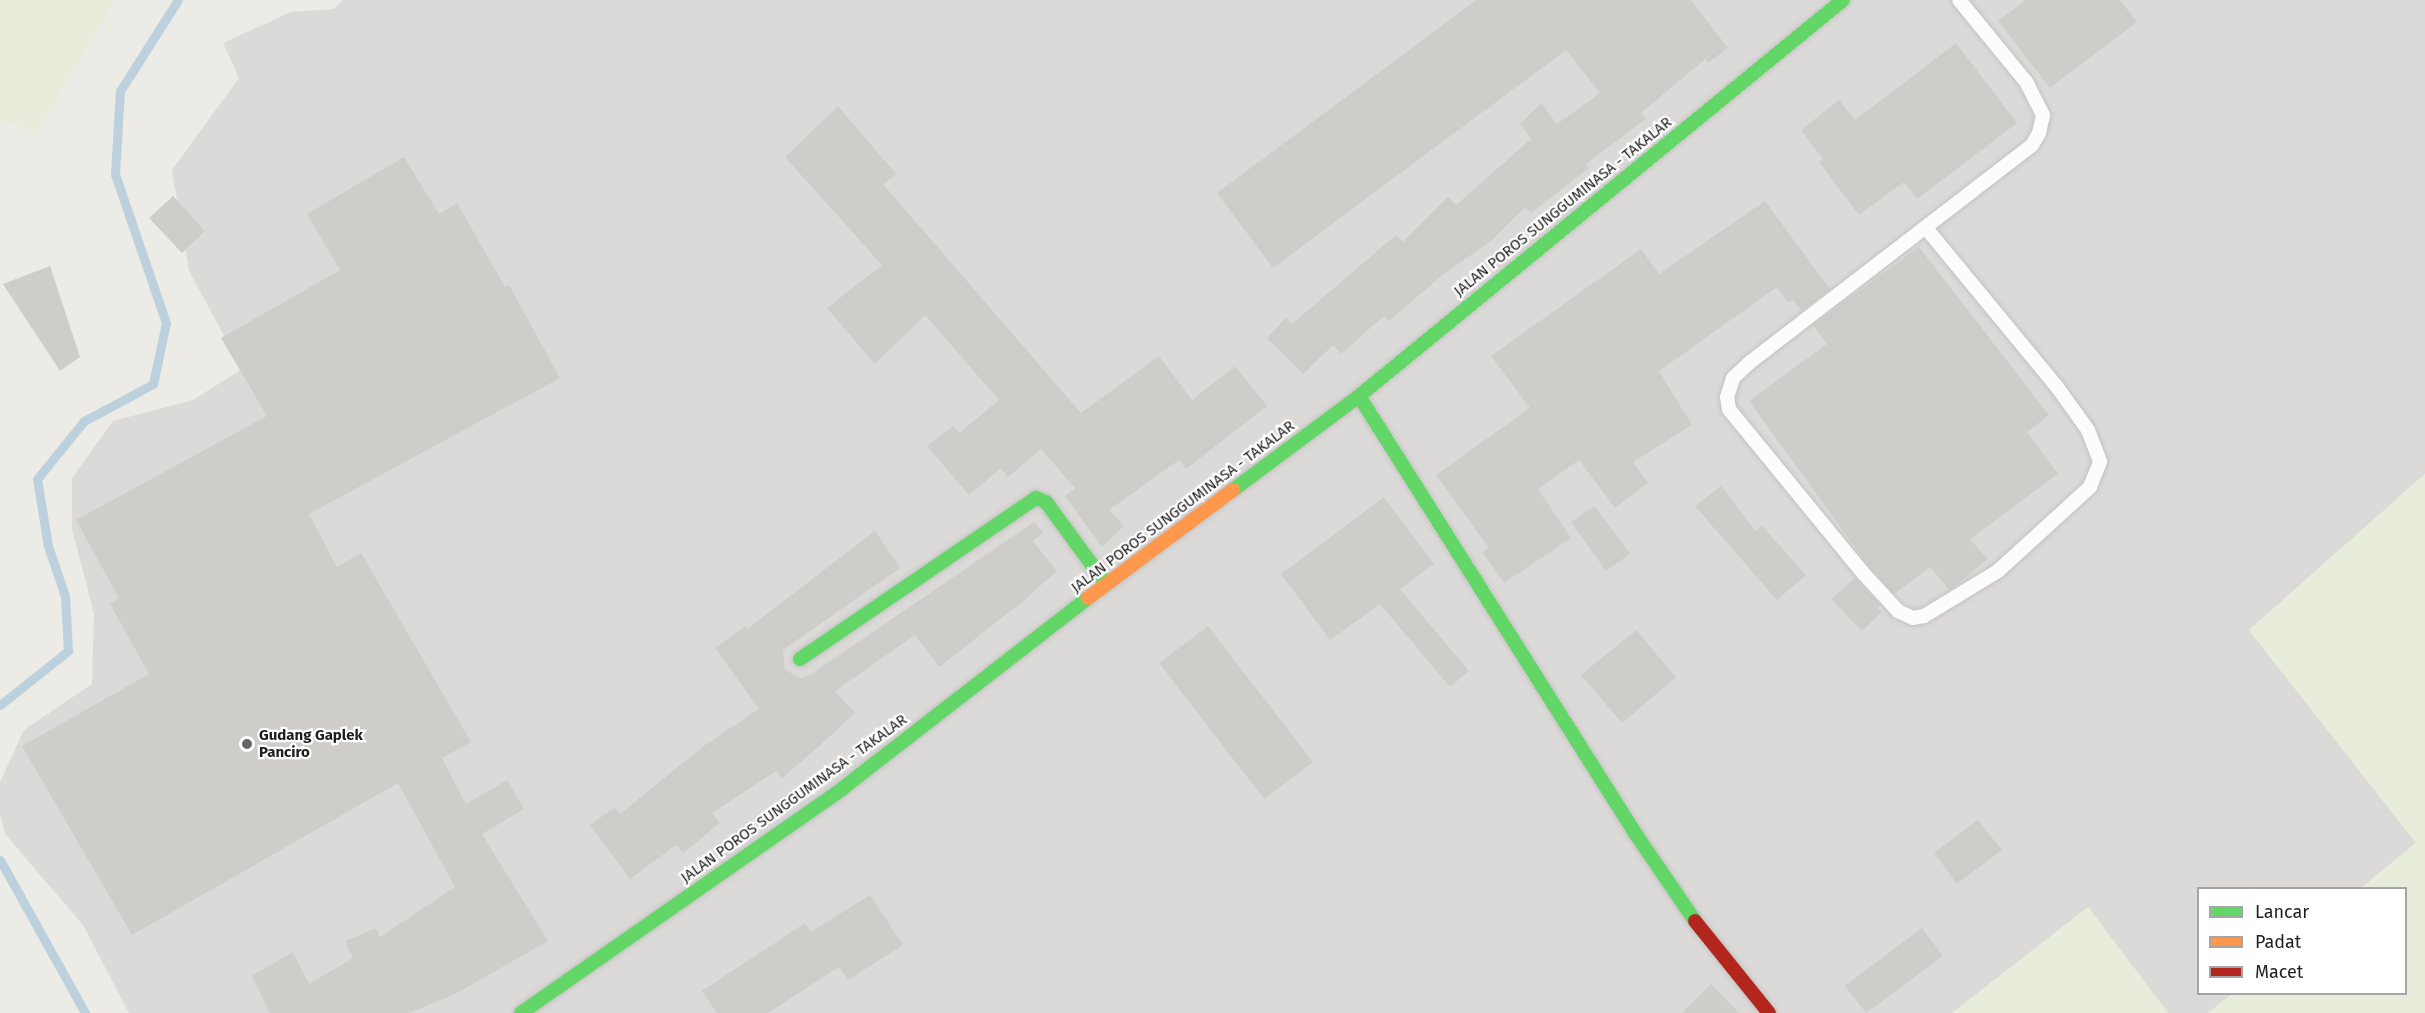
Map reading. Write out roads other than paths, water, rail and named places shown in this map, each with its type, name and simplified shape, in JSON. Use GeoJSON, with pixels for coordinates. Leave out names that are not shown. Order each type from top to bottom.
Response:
{"type":"FeatureCollection","features":[{"type":"Feature","properties":{"kind":"main road","name":"JALAN POROS SUNGGUMINASA - TAKALAR"},"geometry":{"type":"LineString","coordinates":[[521,1013],[843,788],[1106,584],[1359,396],[1843,0]]}},
{"type":"Feature","properties":{"kind":"main road"},"geometry":{"type":"LineString","coordinates":[[1359,396],[1635,833],[1690,915],[1769,1013]]}},
{"type":"Feature","properties":{"kind":"main road"},"geometry":{"type":"LineString","coordinates":[[800,659],[1036,498],[1046,502],[1106,584]]}},
{"type":"Feature","properties":{"kind":"lane"},"geometry":{"type":"LineString","coordinates":[[1926,228],[2057,387],[2088,430],[2100,462],[2090,487],[1998,571],[1924,616],[1913,618],[1898,611],[1863,573],[1729,409],[1727,397],[1733,378],[1749,363],[2032,145],[2043,115],[2026,83],[1959,0]]}},
{"type":"Feature","properties":{"kind":"waterway"},"geometry":{"type":"LineString","coordinates":[[0,705],[68,651],[65,596],[48,546],[37,479],[84,421],[153,384],[166,323],[115,174],[120,91],[178,0]]}},
{"type":"Feature","properties":{"kind":"waterway"},"geometry":{"type":"LineString","coordinates":[[0,860],[85,1013]]}},
{"type":"Feature","properties":{"kind":"place","name":"Gudang Gaplek Panciro"},"geometry":{"type":"Point","coordinates":[247,744]}}]}
